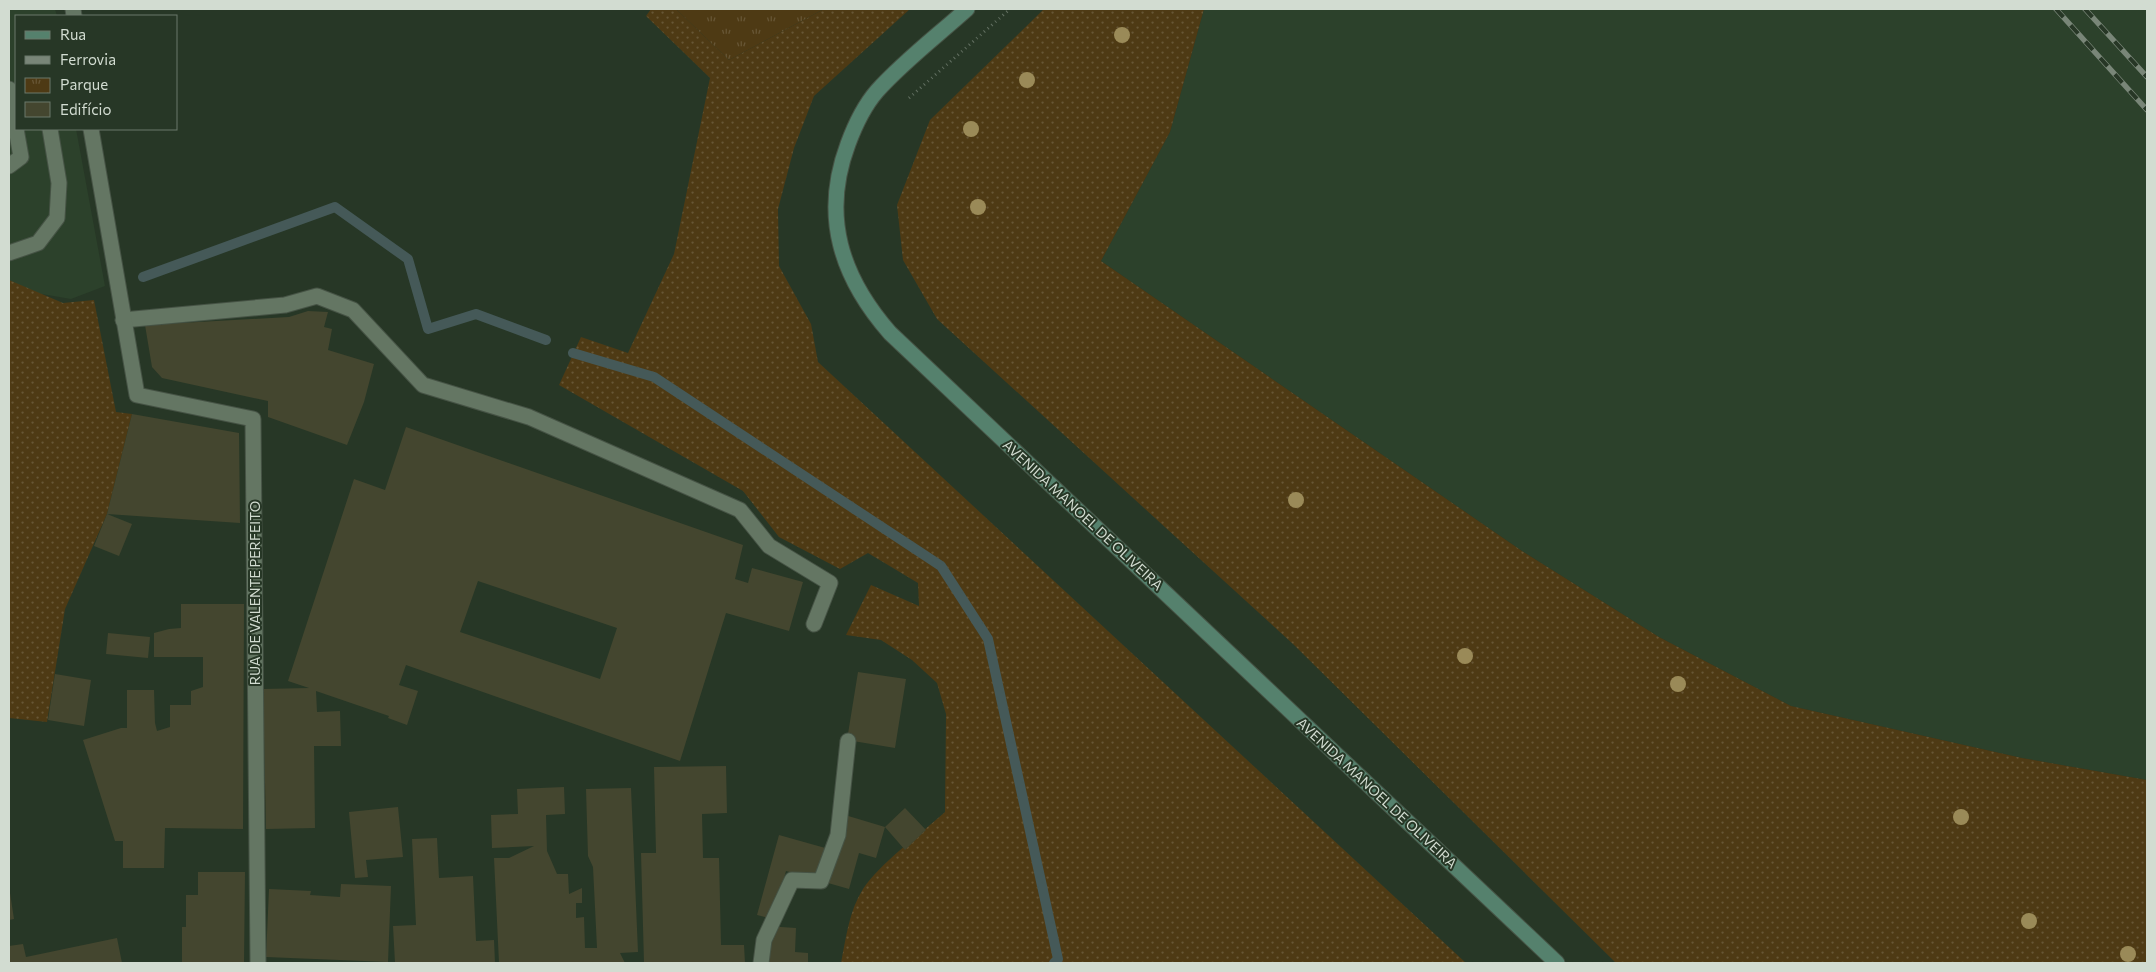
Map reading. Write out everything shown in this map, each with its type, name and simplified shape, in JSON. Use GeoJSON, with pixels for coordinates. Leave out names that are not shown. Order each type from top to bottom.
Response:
{"type":"FeatureCollection","features":[{"type":"Feature","properties":{"kind":"main road","name":"AVENIDA MANOEL DE OLIVEIRA"},"geometry":{"type":"LineString","coordinates":[[967,9],[876,92],[863,110],[853,131],[839,174],[836,215],[842,253],[859,292],[872,312],[890,333],[1557,963]]}},
{"type":"Feature","properties":{"kind":"street"},"geometry":{"type":"LineString","coordinates":[[9,89],[15,123]]}},
{"type":"Feature","properties":{"kind":"street"},"geometry":{"type":"LineString","coordinates":[[9,166],[21,157],[16,130]]}},
{"type":"Feature","properties":{"kind":"street"},"geometry":{"type":"LineString","coordinates":[[9,253],[38,243],[57,218],[59,183],[50,130]]}},
{"type":"Feature","properties":{"kind":"street"},"geometry":{"type":"LineString","coordinates":[[91,130],[123,320],[285,305],[317,296],[353,310],[423,385],[528,417],[740,510],[769,546],[830,583],[814,624]]}},
{"type":"Feature","properties":{"kind":"street","name":"RUA DE VALENTE PERFEITO"},"geometry":{"type":"LineString","coordinates":[[123,320],[137,395],[253,419],[258,963]]}},
{"type":"Feature","properties":{"kind":"street"},"geometry":{"type":"LineString","coordinates":[[760,963],[764,940],[792,880],[821,881],[838,835],[848,741]]}},
{"type":"Feature","properties":{"kind":"path"},"geometry":{"type":"LineString","coordinates":[[907,100],[1010,9]]}},
{"type":"Feature","properties":{"kind":"shaded area"},"geometry":{"type":"Polygon","coordinates":[[[9,9],[55,9],[57,15],[15,15],[15,130],[76,130],[105,286],[71,299],[36,293],[9,359],[9,9]]]}},
{"type":"Feature","properties":{"kind":"shaded area"},"geometry":{"type":"Polygon","coordinates":[[[1204,9],[2147,9],[2147,780],[2022,758],[1791,706],[1659,637],[1522,551],[1101,261],[1170,132],[1204,9]]]}},
{"type":"Feature","properties":{"kind":"green space"},"geometry":{"type":"Polygon","coordinates":[[[651,9],[676,9],[729,60],[824,9],[910,9],[814,96],[794,148],[778,209],[779,266],[811,324],[818,362],[1466,963],[841,963],[851,915],[863,889],[879,869],[945,812],[946,714],[937,683],[912,660],[881,640],[846,635],[871,585],[919,606],[918,583],[868,553],[840,569],[779,537],[743,491],[559,385],[581,337],[628,353],[674,254],[710,78],[646,16],[651,9]]]}},
{"type":"Feature","properties":{"kind":"green space"},"geometry":{"type":"Polygon","coordinates":[[[676,9],[824,9],[729,60],[676,9]]]}},
{"type":"Feature","properties":{"kind":"green space"},"geometry":{"type":"Polygon","coordinates":[[[1044,9],[1204,9],[1170,132],[1101,261],[1522,551],[1659,637],[1791,706],[2022,758],[2147,780],[2147,963],[1616,963],[1293,644],[937,319],[903,260],[897,205],[930,120],[1044,9]]]}},
{"type":"Feature","properties":{"kind":"green space"},"geometry":{"type":"Polygon","coordinates":[[[9,280],[63,303],[94,300],[116,412],[132,414],[107,514],[65,609],[47,722],[9,718],[9,280]]]}},
{"type":"Feature","properties":{"kind":"building"},"geometry":{"type":"Polygon","coordinates":[[[308,311],[328,312],[324,327],[332,329],[328,350],[374,364],[364,402],[347,445],[268,417],[268,401],[162,378],[152,367],[145,325],[289,317],[308,311]]]}},
{"type":"Feature","properties":{"kind":"building"},"geometry":{"type":"Polygon","coordinates":[[[132,414],[239,433],[240,523],[107,514],[132,414]]]}},
{"type":"Feature","properties":{"kind":"building"},"geometry":{"type":"Polygon","coordinates":[[[406,427],[743,545],[735,579],[748,583],[752,568],[803,582],[789,631],[726,613],[680,761],[406,665],[399,685],[418,691],[407,725],[388,718],[389,716],[316,691],[317,712],[340,711],[341,746],[314,746],[315,828],[266,829],[263,689],[309,688],[288,681],[354,479],[385,490],[406,427]],[[478,581],[460,632],[600,679],[617,628],[478,581]]]}},
{"type":"Feature","properties":{"kind":"building"},"geometry":{"type":"Polygon","coordinates":[[[107,514],[132,524],[119,556],[94,546],[107,514]]]}},
{"type":"Feature","properties":{"kind":"building"},"geometry":{"type":"Polygon","coordinates":[[[181,604],[244,604],[243,829],[165,828],[164,868],[123,868],[123,841],[115,841],[83,740],[121,728],[127,728],[127,690],[154,690],[157,731],[170,727],[170,705],[191,705],[191,691],[203,687],[203,657],[154,657],[154,633],[181,628],[181,604]]]}},
{"type":"Feature","properties":{"kind":"building"},"geometry":{"type":"Polygon","coordinates":[[[108,633],[150,637],[148,658],[106,654],[108,633]]]}},
{"type":"Feature","properties":{"kind":"building"},"geometry":{"type":"Polygon","coordinates":[[[858,672],[906,679],[895,748],[847,740],[858,672]]]}},
{"type":"Feature","properties":{"kind":"building"},"geometry":{"type":"Polygon","coordinates":[[[55,674],[91,680],[84,726],[48,720],[55,674]]]}},
{"type":"Feature","properties":{"kind":"building"},"geometry":{"type":"Polygon","coordinates":[[[726,766],[727,813],[702,814],[703,858],[719,858],[721,945],[744,945],[745,963],[644,963],[641,853],[656,853],[654,767],[726,766]]]}},
{"type":"Feature","properties":{"kind":"building"},"geometry":{"type":"Polygon","coordinates":[[[564,787],[565,814],[546,815],[547,851],[557,874],[568,874],[569,894],[582,888],[582,903],[576,903],[576,918],[584,917],[585,948],[597,948],[593,867],[588,856],[586,789],[631,788],[638,952],[620,953],[625,963],[499,963],[494,858],[509,858],[534,846],[492,848],[491,815],[518,814],[517,789],[564,787]]]}},
{"type":"Feature","properties":{"kind":"building"},"geometry":{"type":"Polygon","coordinates":[[[398,807],[403,857],[366,860],[368,877],[355,878],[349,812],[398,807]]]}},
{"type":"Feature","properties":{"kind":"building"},"geometry":{"type":"Polygon","coordinates":[[[905,808],[926,830],[905,850],[885,827],[905,808]]]}},
{"type":"Feature","properties":{"kind":"building"},"geometry":{"type":"Polygon","coordinates":[[[845,815],[885,827],[876,858],[859,853],[849,889],[786,871],[773,919],[757,915],[779,835],[836,851],[845,815]]]}},
{"type":"Feature","properties":{"kind":"building"},"geometry":{"type":"Polygon","coordinates":[[[437,838],[439,878],[473,876],[476,941],[494,940],[495,963],[395,963],[393,926],[416,925],[412,839],[437,838]]]}},
{"type":"Feature","properties":{"kind":"building"},"geometry":{"type":"Polygon","coordinates":[[[198,872],[245,872],[244,963],[182,963],[182,927],[186,927],[186,895],[198,895],[198,872]]]}},
{"type":"Feature","properties":{"kind":"building"},"geometry":{"type":"Polygon","coordinates":[[[341,884],[391,886],[388,962],[266,957],[269,889],[311,891],[310,895],[340,897],[341,884]]]}},
{"type":"Feature","properties":{"kind":"building"},"geometry":{"type":"Polygon","coordinates":[[[9,894],[14,919],[9,920],[9,894]]]}},
{"type":"Feature","properties":{"kind":"building"},"geometry":{"type":"Polygon","coordinates":[[[766,926],[796,928],[795,952],[808,953],[808,963],[764,963],[766,926]]]}},
{"type":"Feature","properties":{"kind":"building"},"geometry":{"type":"Polygon","coordinates":[[[117,938],[122,963],[9,963],[9,946],[23,944],[26,957],[117,938]]]}},
{"type":"Feature","properties":{"kind":"waterway"},"geometry":{"type":"LineString","coordinates":[[143,277],[335,207],[408,259],[428,329],[476,314],[546,340]]}},
{"type":"Feature","properties":{"kind":"waterway"},"geometry":{"type":"LineString","coordinates":[[573,353],[654,377],[941,566],[988,639],[1058,959],[1054,963]]}},
{"type":"Feature","properties":{"kind":"railway"},"geometry":{"type":"LineString","coordinates":[[2056,9],[2147,110]]}},
{"type":"Feature","properties":{"kind":"railway"},"geometry":{"type":"LineString","coordinates":[[2085,9],[2147,77]]}}]}
